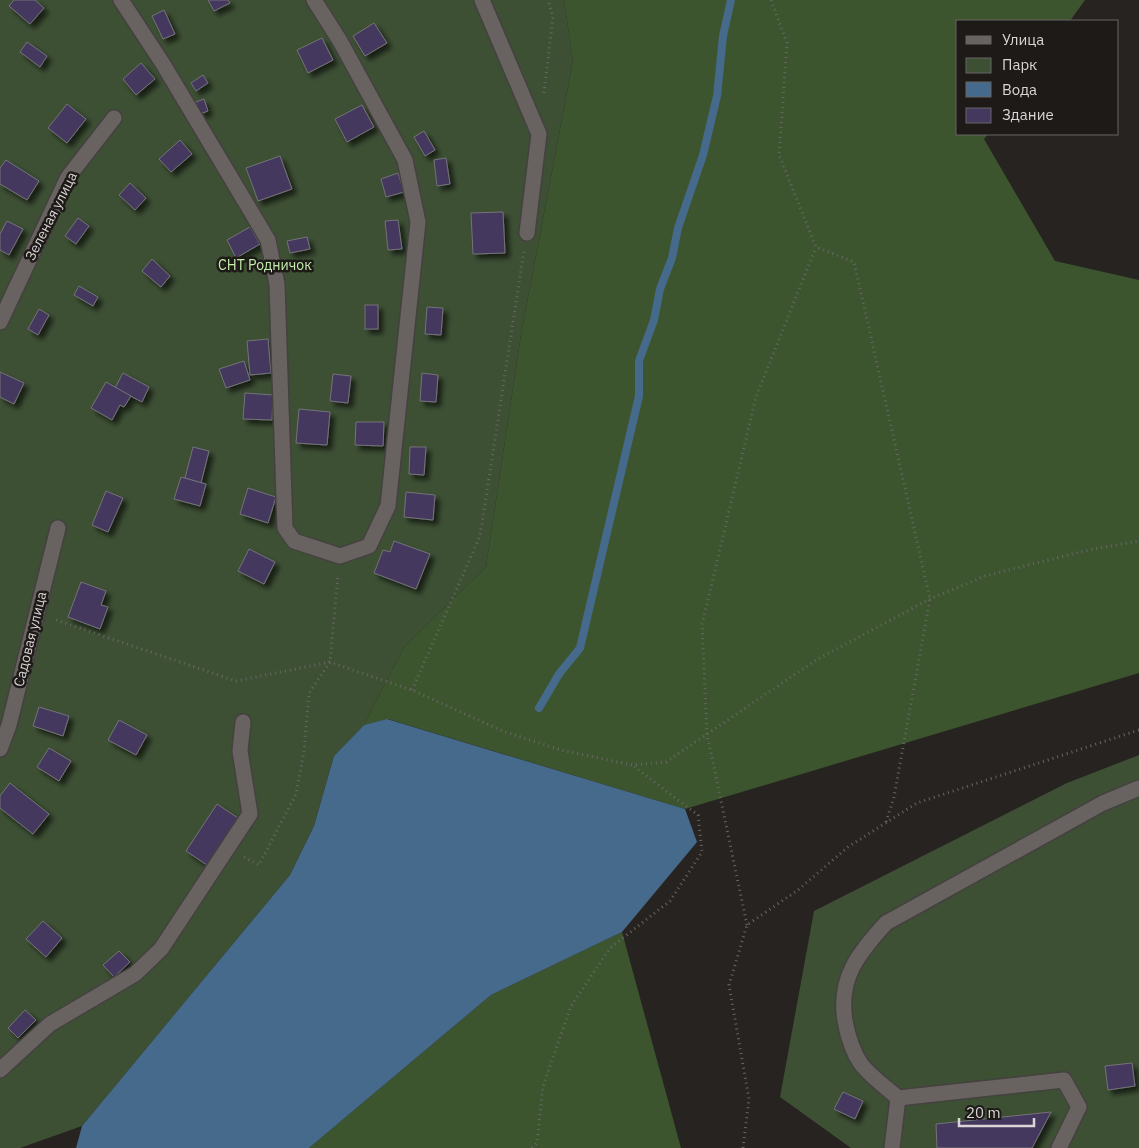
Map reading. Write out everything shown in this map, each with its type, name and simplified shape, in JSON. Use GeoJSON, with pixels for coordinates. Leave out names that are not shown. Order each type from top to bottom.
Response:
{"type":"FeatureCollection","features":[{"type":"Feature","properties":{"kind":"street"},"geometry":{"type":"LineString","coordinates":[[121,0],[162,64],[268,240],[277,284],[285,528],[294,541],[340,556],[370,546],[388,506],[418,222],[405,160],[340,41],[314,0]]}},
{"type":"Feature","properties":{"kind":"street"},"geometry":{"type":"LineString","coordinates":[[482,0],[539,134],[526,233]]}},
{"type":"Feature","properties":{"kind":"street","name":"Зеленая улица"},"geometry":{"type":"LineString","coordinates":[[0,322],[68,177],[114,118]]}},
{"type":"Feature","properties":{"kind":"street","name":"Садовая улица"},"geometry":{"type":"LineString","coordinates":[[0,749],[9,725],[58,528]]}},
{"type":"Feature","properties":{"kind":"street"},"geometry":{"type":"LineString","coordinates":[[0,1070],[50,1024],[135,974],[161,949],[250,814],[240,751],[243,722]]}},
{"type":"Feature","properties":{"kind":"street"},"geometry":{"type":"LineString","coordinates":[[1059,1148],[1079,1106],[1064,1080],[898,1098],[862,1065],[848,1039],[842,1002],[848,974],[865,946],[886,923],[1103,803],[1139,788]]}},
{"type":"Feature","properties":{"kind":"street"},"geometry":{"type":"LineString","coordinates":[[892,1148],[898,1098]]}},
{"type":"Feature","properties":{"kind":"path"},"geometry":{"type":"LineString","coordinates":[[544,95],[553,17],[548,0]]}},
{"type":"Feature","properties":{"kind":"path"},"geometry":{"type":"LineString","coordinates":[[743,1148],[749,1099],[729,985],[746,926],[707,734],[702,625],[756,397],[816,247],[779,155],[787,43],[771,0]]}},
{"type":"Feature","properties":{"kind":"path"},"geometry":{"type":"LineString","coordinates":[[412,690],[480,536],[526,233]]}},
{"type":"Feature","properties":{"kind":"path"},"geometry":{"type":"LineString","coordinates":[[816,247],[854,262],[930,599],[894,797],[886,822]]}},
{"type":"Feature","properties":{"kind":"path"},"geometry":{"type":"LineString","coordinates":[[36,614],[236,681],[330,662],[412,690],[505,732],[561,750],[632,765],[666,762],[816,660],[930,599],[985,576],[1084,551],[1139,540]]}},
{"type":"Feature","properties":{"kind":"path"},"geometry":{"type":"LineString","coordinates":[[259,865],[296,794],[304,751],[309,693],[330,662],[340,556]]}},
{"type":"Feature","properties":{"kind":"path"},"geometry":{"type":"LineString","coordinates":[[746,926],[798,890],[848,847],[917,803],[1139,730]]}},
{"type":"Feature","properties":{"kind":"path"},"geometry":{"type":"LineString","coordinates":[[532,1148],[537,1143],[543,1086],[571,1006],[610,948],[670,902],[702,852],[698,815],[632,765]]}},
{"type":"Feature","properties":{"kind":"green space","name":"СНТ Родничок"},"geometry":{"type":"Polygon","coordinates":[[[0,0],[564,0],[573,61],[521,335],[486,567],[404,647],[364,725],[334,756],[314,826],[290,875],[82,1126],[20,1148],[0,1148],[0,0]]]}},
{"type":"Feature","properties":{"kind":"green space"},"geometry":{"type":"Polygon","coordinates":[[[564,0],[1085,0],[1071,20],[956,20],[956,135],[987,135],[984,139],[1055,261],[1139,280],[1139,673],[685,809],[388,719],[364,725],[404,647],[486,567],[521,335],[573,61],[564,0]]]}},
{"type":"Feature","properties":{"kind":"green space"},"geometry":{"type":"Polygon","coordinates":[[[1139,755],[1139,1148],[851,1148],[780,1097],[814,911],[1067,783],[1139,755]]]}},
{"type":"Feature","properties":{"kind":"green space"},"geometry":{"type":"Polygon","coordinates":[[[622,932],[681,1148],[309,1148],[491,995],[622,932]]]}},
{"type":"Feature","properties":{"kind":"water"},"geometry":{"type":"Polygon","coordinates":[[[387,719],[685,809],[697,842],[622,932],[491,995],[309,1148],[76,1148],[82,1126],[290,875],[314,826],[334,756],[364,725],[387,719]]]}},
{"type":"Feature","properties":{"kind":"building"},"geometry":{"type":"Polygon","coordinates":[[[14,0],[35,0],[44,8],[30,24],[9,6],[14,0]]]}},
{"type":"Feature","properties":{"kind":"building"},"geometry":{"type":"Polygon","coordinates":[[[208,0],[228,0],[230,3],[214,11],[208,0]]]}},
{"type":"Feature","properties":{"kind":"building"},"geometry":{"type":"Polygon","coordinates":[[[164,10],[175,34],[163,39],[152,16],[164,10]]]}},
{"type":"Feature","properties":{"kind":"building"},"geometry":{"type":"Polygon","coordinates":[[[374,23],[387,43],[365,56],[353,36],[374,23]]]}},
{"type":"Feature","properties":{"kind":"building"},"geometry":{"type":"Polygon","coordinates":[[[322,38],[333,60],[308,73],[297,50],[322,38]]]}},
{"type":"Feature","properties":{"kind":"building"},"geometry":{"type":"Polygon","coordinates":[[[27,42],[47,56],[40,67],[20,52],[27,42]]]}},
{"type":"Feature","properties":{"kind":"building"},"geometry":{"type":"Polygon","coordinates":[[[141,63],[155,79],[136,95],[123,79],[141,63]]]}},
{"type":"Feature","properties":{"kind":"building"},"geometry":{"type":"Polygon","coordinates":[[[203,75],[208,83],[196,91],[191,83],[203,75]]]}},
{"type":"Feature","properties":{"kind":"building"},"geometry":{"type":"Polygon","coordinates":[[[204,99],[208,111],[200,114],[196,102],[204,99]]]}},
{"type":"Feature","properties":{"kind":"building"},"geometry":{"type":"Polygon","coordinates":[[[67,104],[86,119],[67,143],[48,128],[67,104]]]}},
{"type":"Feature","properties":{"kind":"building"},"geometry":{"type":"Polygon","coordinates":[[[362,105],[374,127],[347,142],[335,119],[362,105]]]}},
{"type":"Feature","properties":{"kind":"building"},"geometry":{"type":"Polygon","coordinates":[[[424,131],[435,150],[425,156],[414,137],[424,131]]]}},
{"type":"Feature","properties":{"kind":"building"},"geometry":{"type":"Polygon","coordinates":[[[180,140],[192,154],[171,172],[159,159],[180,140]]]}},
{"type":"Feature","properties":{"kind":"building"},"geometry":{"type":"Polygon","coordinates":[[[280,156],[292,189],[258,201],[246,168],[280,156]]]}},
{"type":"Feature","properties":{"kind":"building"},"geometry":{"type":"Polygon","coordinates":[[[446,158],[450,184],[437,186],[434,160],[446,158]]]}},
{"type":"Feature","properties":{"kind":"building"},"geometry":{"type":"Polygon","coordinates":[[[6,160],[39,181],[27,200],[0,184],[0,168],[6,160]]]}},
{"type":"Feature","properties":{"kind":"building"},"geometry":{"type":"Polygon","coordinates":[[[398,173],[404,192],[386,197],[381,179],[398,173]]]}},
{"type":"Feature","properties":{"kind":"building"},"geometry":{"type":"Polygon","coordinates":[[[130,183],[146,198],[135,210],[119,195],[130,183]]]}},
{"type":"Feature","properties":{"kind":"building"},"geometry":{"type":"Polygon","coordinates":[[[503,212],[505,253],[473,254],[471,213],[503,212]]]}},
{"type":"Feature","properties":{"kind":"building"},"geometry":{"type":"Polygon","coordinates":[[[78,218],[89,226],[76,244],[65,236],[78,218]]]}},
{"type":"Feature","properties":{"kind":"building"},"geometry":{"type":"Polygon","coordinates":[[[398,220],[402,249],[388,250],[385,221],[398,220]]]}},
{"type":"Feature","properties":{"kind":"building"},"geometry":{"type":"Polygon","coordinates":[[[7,221],[23,229],[9,255],[0,250],[0,234],[7,221]]]}},
{"type":"Feature","properties":{"kind":"building"},"geometry":{"type":"Polygon","coordinates":[[[250,227],[260,244],[236,258],[227,240],[250,227]]]}},
{"type":"Feature","properties":{"kind":"building"},"geometry":{"type":"Polygon","coordinates":[[[307,237],[310,249],[290,253],[287,241],[307,237]]]}},
{"type":"Feature","properties":{"kind":"building"},"geometry":{"type":"Polygon","coordinates":[[[152,259],[170,276],[161,287],[142,271],[152,259]]]}},
{"type":"Feature","properties":{"kind":"building"},"geometry":{"type":"Polygon","coordinates":[[[79,286],[98,297],[93,306],[74,295],[79,286]]]}},
{"type":"Feature","properties":{"kind":"building"},"geometry":{"type":"Polygon","coordinates":[[[365,305],[378,305],[378,329],[365,329],[365,305]]]}},
{"type":"Feature","properties":{"kind":"building"},"geometry":{"type":"Polygon","coordinates":[[[427,307],[443,308],[441,335],[425,334],[427,307]]]}},
{"type":"Feature","properties":{"kind":"building"},"geometry":{"type":"Polygon","coordinates":[[[39,309],[49,315],[38,335],[28,329],[39,309]]]}},
{"type":"Feature","properties":{"kind":"building"},"geometry":{"type":"Polygon","coordinates":[[[268,339],[271,373],[250,375],[247,341],[268,339]]]}},
{"type":"Feature","properties":{"kind":"building"},"geometry":{"type":"Polygon","coordinates":[[[244,361],[250,380],[226,388],[219,369],[244,361]]]}},
{"type":"Feature","properties":{"kind":"building"},"geometry":{"type":"Polygon","coordinates":[[[0,372],[24,383],[14,404],[0,397],[0,372]]]}},
{"type":"Feature","properties":{"kind":"building"},"geometry":{"type":"Polygon","coordinates":[[[123,373],[149,387],[142,402],[115,388],[123,373]]]}},
{"type":"Feature","properties":{"kind":"building"},"geometry":{"type":"Polygon","coordinates":[[[422,373],[438,375],[436,402],[420,401],[422,373]]]}},
{"type":"Feature","properties":{"kind":"building"},"geometry":{"type":"Polygon","coordinates":[[[333,374],[351,376],[348,403],[330,401],[333,374]]]}},
{"type":"Feature","properties":{"kind":"building"},"geometry":{"type":"Polygon","coordinates":[[[106,382],[131,396],[124,407],[120,405],[112,420],[91,408],[106,382]]]}},
{"type":"Feature","properties":{"kind":"building"},"geometry":{"type":"Polygon","coordinates":[[[245,393],[273,395],[272,420],[243,419],[245,393]]]}},
{"type":"Feature","properties":{"kind":"building"},"geometry":{"type":"Polygon","coordinates":[[[299,409],[330,412],[327,445],[296,443],[299,409]]]}},
{"type":"Feature","properties":{"kind":"building"},"geometry":{"type":"Polygon","coordinates":[[[356,422],[384,422],[383,446],[355,445],[356,422]]]}},
{"type":"Feature","properties":{"kind":"building"},"geometry":{"type":"Polygon","coordinates":[[[193,447],[209,451],[201,483],[185,478],[193,447]]]}},
{"type":"Feature","properties":{"kind":"building"},"geometry":{"type":"Polygon","coordinates":[[[410,447],[426,447],[424,475],[409,474],[410,447]]]}},
{"type":"Feature","properties":{"kind":"building"},"geometry":{"type":"Polygon","coordinates":[[[181,477],[206,484],[200,506],[174,499],[181,477]]]}},
{"type":"Feature","properties":{"kind":"building"},"geometry":{"type":"Polygon","coordinates":[[[248,488],[276,497],[268,523],[240,514],[248,488]]]}},
{"type":"Feature","properties":{"kind":"building"},"geometry":{"type":"Polygon","coordinates":[[[106,491],[123,498],[108,532],[92,525],[106,491]]]}},
{"type":"Feature","properties":{"kind":"building"},"geometry":{"type":"Polygon","coordinates":[[[406,492],[435,495],[433,520],[404,517],[406,492]]]}},
{"type":"Feature","properties":{"kind":"building"},"geometry":{"type":"Polygon","coordinates":[[[394,541],[430,554],[416,589],[374,573],[383,550],[390,552],[394,541]]]}},
{"type":"Feature","properties":{"kind":"building"},"geometry":{"type":"Polygon","coordinates":[[[249,549],[275,562],[264,584],[238,571],[249,549]]]}},
{"type":"Feature","properties":{"kind":"building"},"geometry":{"type":"Polygon","coordinates":[[[81,582],[106,591],[101,605],[108,607],[100,629],[68,617],[81,582]]]}},
{"type":"Feature","properties":{"kind":"building"},"geometry":{"type":"Polygon","coordinates":[[[39,707],[69,716],[63,736],[33,726],[39,707]]]}},
{"type":"Feature","properties":{"kind":"building"},"geometry":{"type":"Polygon","coordinates":[[[119,720],[147,735],[136,755],[108,740],[119,720]]]}},
{"type":"Feature","properties":{"kind":"building"},"geometry":{"type":"Polygon","coordinates":[[[49,748],[71,761],[59,781],[37,767],[49,748]]]}},
{"type":"Feature","properties":{"kind":"building"},"geometry":{"type":"Polygon","coordinates":[[[10,783],[49,814],[33,834],[0,808],[0,796],[10,783]]]}},
{"type":"Feature","properties":{"kind":"building"},"geometry":{"type":"Polygon","coordinates":[[[217,804],[238,818],[207,865],[186,851],[217,804]]]}},
{"type":"Feature","properties":{"kind":"building"},"geometry":{"type":"Polygon","coordinates":[[[43,921],[62,938],[46,957],[26,939],[43,921]]]}},
{"type":"Feature","properties":{"kind":"building"},"geometry":{"type":"Polygon","coordinates":[[[119,951],[130,962],[114,977],[103,965],[119,951]]]}},
{"type":"Feature","properties":{"kind":"building"},"geometry":{"type":"Polygon","coordinates":[[[25,1010],[36,1020],[18,1038],[8,1028],[25,1010]]]}},
{"type":"Feature","properties":{"kind":"building"},"geometry":{"type":"Polygon","coordinates":[[[1132,1063],[1135,1086],[1108,1090],[1105,1066],[1132,1063]]]}},
{"type":"Feature","properties":{"kind":"building"},"geometry":{"type":"Polygon","coordinates":[[[843,1092],[863,1101],[855,1119],[834,1109],[843,1092]]]}},
{"type":"Feature","properties":{"kind":"building"},"geometry":{"type":"Polygon","coordinates":[[[1051,1112],[1032,1148],[937,1148],[936,1124],[1051,1112]]]}},
{"type":"Feature","properties":{"kind":"waterway"},"geometry":{"type":"LineString","coordinates":[[539,708],[559,674],[580,648],[639,396],[639,361],[654,320],[660,289],[672,258],[678,228],[703,155],[717,96],[723,36],[731,0]]}}]}
